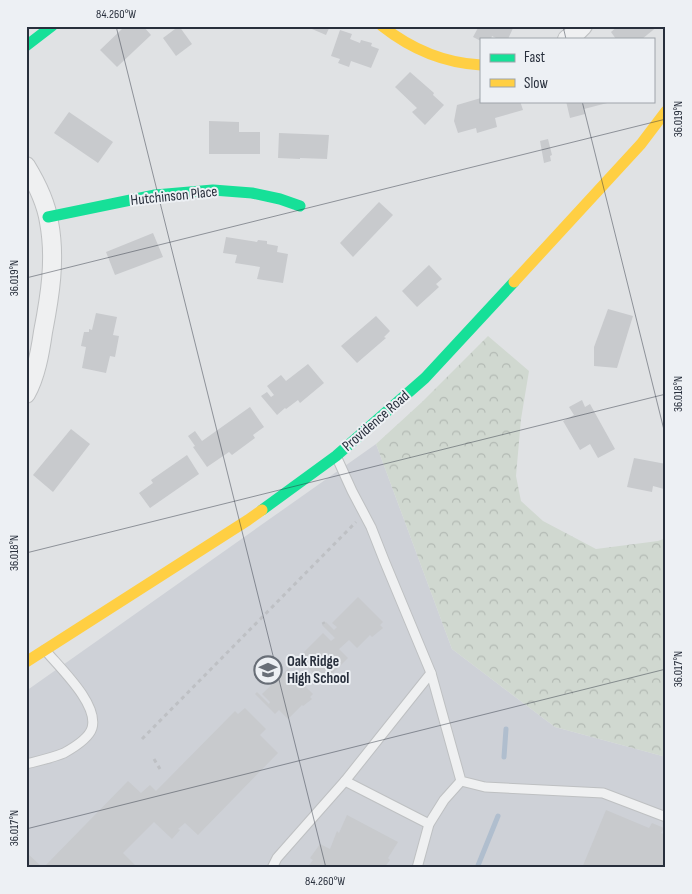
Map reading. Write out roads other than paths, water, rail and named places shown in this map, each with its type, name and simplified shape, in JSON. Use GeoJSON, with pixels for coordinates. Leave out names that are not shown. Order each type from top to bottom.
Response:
{"type":"FeatureCollection","features":[{"type":"Feature","properties":{"kind":"street"},"geometry":{"type":"LineString","coordinates":[[26,46],[52,26]]}},
{"type":"Feature","properties":{"kind":"street"},"geometry":{"type":"LineString","coordinates":[[382,26],[390,34],[430,56],[470,65],[480,65]]}},
{"type":"Feature","properties":{"kind":"street"},"geometry":{"type":"LineString","coordinates":[[568,38],[583,26]]}},
{"type":"Feature","properties":{"kind":"street","name":"Providence Road"},"geometry":{"type":"LineString","coordinates":[[26,662],[248,520],[336,456],[425,378],[641,144],[666,111]]}},
{"type":"Feature","properties":{"kind":"street"},"geometry":{"type":"LineString","coordinates":[[26,166],[39,188],[52,238],[52,269],[47,311],[32,383],[26,394]]}},
{"type":"Feature","properties":{"kind":"street","name":"Hutchinson Place"},"geometry":{"type":"LineString","coordinates":[[48,217],[155,195],[213,190],[252,193],[280,199],[300,206]]}},
{"type":"Feature","properties":{"kind":"lane"},"geometry":{"type":"LineString","coordinates":[[336,456],[371,527],[431,673],[461,781]]}},
{"type":"Feature","properties":{"kind":"lane"},"geometry":{"type":"LineString","coordinates":[[26,764],[63,753],[83,741],[92,728],[93,713],[83,694],[44,650]]}},
{"type":"Feature","properties":{"kind":"lane"},"geometry":{"type":"LineString","coordinates":[[272,868],[277,858],[345,781],[431,673]]}},
{"type":"Feature","properties":{"kind":"lane"},"geometry":{"type":"LineString","coordinates":[[345,781],[430,824]]}},
{"type":"Feature","properties":{"kind":"lane"},"geometry":{"type":"LineString","coordinates":[[461,781],[485,787],[603,793],[666,817]]}},
{"type":"Feature","properties":{"kind":"lane"},"geometry":{"type":"LineString","coordinates":[[417,868],[430,824],[444,800],[461,781]]}},
{"type":"Feature","properties":{"kind":"waterway"},"geometry":{"type":"LineString","coordinates":[[504,757],[506,729]]}},
{"type":"Feature","properties":{"kind":"waterway"},"geometry":{"type":"LineString","coordinates":[[477,868],[498,816]]}},
{"type":"Feature","properties":{"kind":"place","name":"Oak Ridge High School"},"geometry":{"type":"Point","coordinates":[268,670]}}]}
